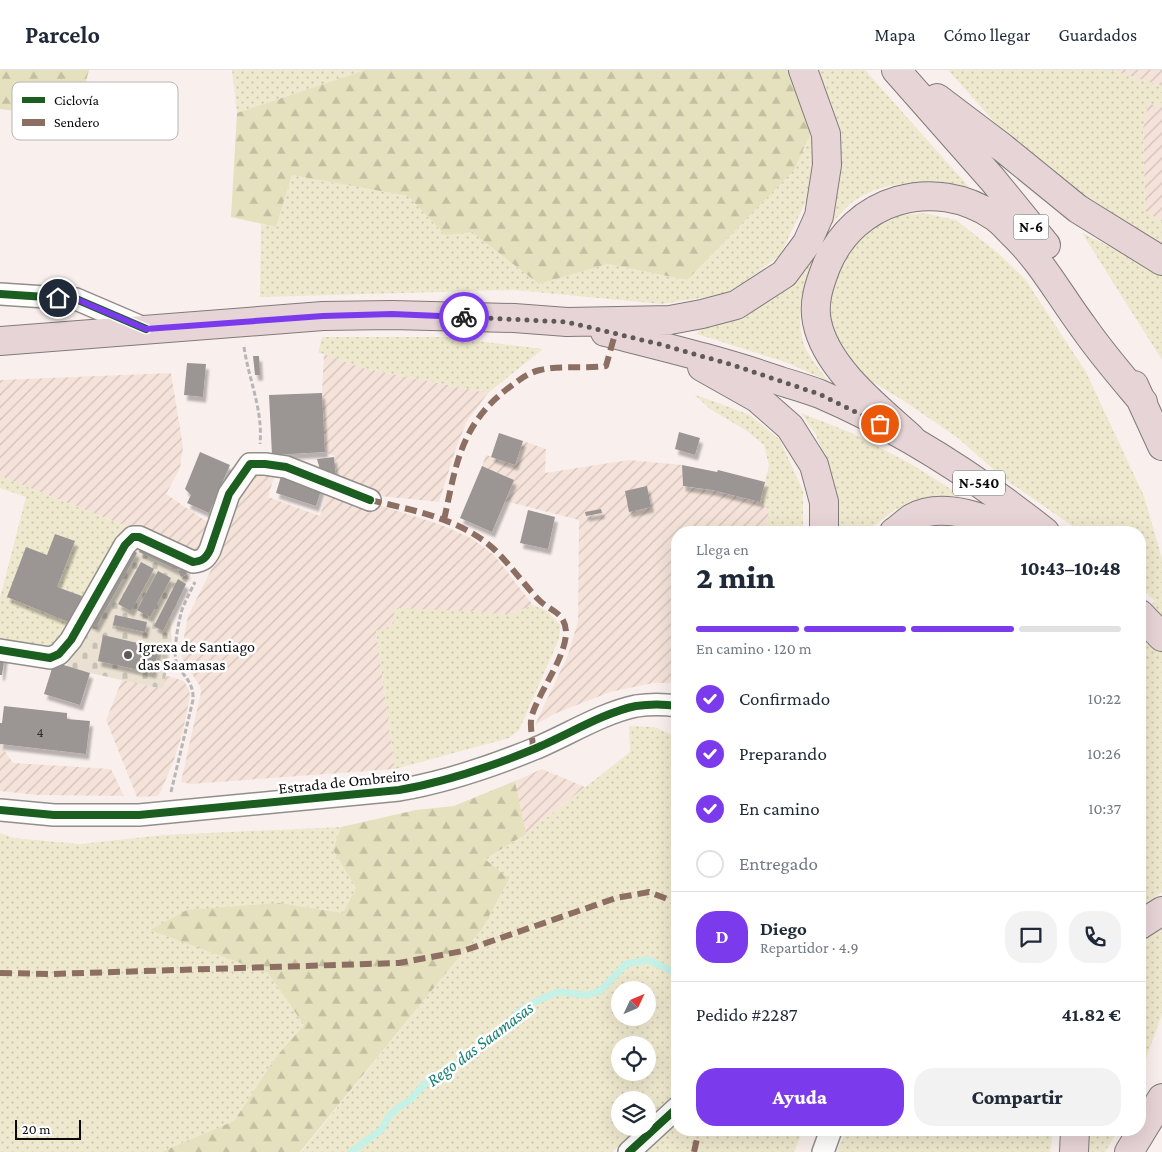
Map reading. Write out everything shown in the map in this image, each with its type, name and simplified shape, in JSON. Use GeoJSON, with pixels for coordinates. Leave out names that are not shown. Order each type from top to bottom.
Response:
{"type":"FeatureCollection","features":[{"type":"Feature","properties":{"kind":"highway"},"geometry":{"type":"LineString","coordinates":[[567,322],[670,320],[702,314],[736,305],[784,274],[807,242],[819,216],[828,165],[826,134],[803,70]]}},
{"type":"Feature","properties":{"kind":"highway","name":"N-6"},"geometry":{"type":"LineString","coordinates":[[896,70],[993,180],[1052,253],[1116,351],[1143,402],[1162,446]]}},
{"type":"Feature","properties":{"kind":"highway"},"geometry":{"type":"LineString","coordinates":[[901,70],[1003,148],[1078,209],[1162,261]]}},
{"type":"Feature","properties":{"kind":"highway"},"geometry":{"type":"LineString","coordinates":[[910,438],[865,397],[841,371],[826,346],[817,322],[816,296],[832,251],[846,233],[874,210],[898,200],[929,195],[963,200],[995,217],[1020,241],[1038,262],[1085,330],[1143,402]]}},
{"type":"Feature","properties":{"kind":"highway","name":"N-540"},"geometry":{"type":"LineString","coordinates":[[0,341],[323,316],[392,314],[514,318],[567,322],[663,345],[736,366],[819,394],[910,438],[971,477],[1037,526]]}},
{"type":"Feature","properties":{"kind":"highway"},"geometry":{"type":"LineString","coordinates":[[663,345],[757,398],[790,426],[814,465],[824,502],[824,526]]}},
{"type":"Feature","properties":{"kind":"highway"},"geometry":{"type":"LineString","coordinates":[[902,526],[913,517],[934,512],[962,512],[991,520],[1002,526]]}},
{"type":"Feature","properties":{"kind":"highway"},"geometry":{"type":"LineString","coordinates":[[1146,620],[1162,637]]}},
{"type":"Feature","properties":{"kind":"highway"},"geometry":{"type":"LineString","coordinates":[[1146,921],[1162,911]]}},
{"type":"Feature","properties":{"kind":"highway"},"geometry":{"type":"LineString","coordinates":[[1146,1124],[1162,1098]]}},
{"type":"Feature","properties":{"kind":"highway"},"geometry":{"type":"LineString","coordinates":[[1153,1152],[1162,1133]]}},
{"type":"Feature","properties":{"kind":"highway"},"geometry":{"type":"LineString","coordinates":[[1074,1152],[1075,1136]]}},
{"type":"Feature","properties":{"kind":"highway"},"geometry":{"type":"LineString","coordinates":[[1129,1152],[1139,1136]]}},
{"type":"Feature","properties":{"kind":"street"},"geometry":{"type":"LineString","coordinates":[[0,294],[76,299],[146,329]]}},
{"type":"Feature","properties":{"kind":"street"},"geometry":{"type":"LineString","coordinates":[[0,650],[50,658],[59,654],[71,640],[125,545],[133,537],[139,537],[193,562],[202,561],[210,550],[229,494],[250,464],[286,467],[370,500]]}},
{"type":"Feature","properties":{"kind":"street","name":"Estrada de Ombreiro"},"geometry":{"type":"LineString","coordinates":[[0,810],[54,815],[166,813],[399,790],[441,782],[498,763],[618,711],[636,706],[671,706]]}},
{"type":"Feature","properties":{"kind":"street"},"geometry":{"type":"LineString","coordinates":[[629,1152],[671,1113]]}},
{"type":"Feature","properties":{"kind":"street"},"geometry":{"type":"LineString","coordinates":[[823,1152],[829,1136]]}},
{"type":"Feature","properties":{"kind":"path"},"geometry":{"type":"LineString","coordinates":[[242,322],[244,350],[258,404],[261,430],[259,449],[250,464]]}},
{"type":"Feature","properties":{"kind":"path"},"geometry":{"type":"LineString","coordinates":[[166,813],[194,700],[194,691],[190,681],[176,661],[175,652],[182,609],[202,568],[202,561]]}},
{"type":"Feature","properties":{"kind":"shaded area"},"geometry":{"type":"Polygon","coordinates":[[[232,70],[365,70],[237,113],[232,70]]]}},
{"type":"Feature","properties":{"kind":"shaded area"},"geometry":{"type":"Polygon","coordinates":[[[814,70],[865,70],[969,187],[903,184],[881,188],[855,200],[836,219],[816,251],[809,269],[801,306],[800,325],[805,347],[828,381],[788,363],[697,334],[699,330],[771,301],[792,281],[833,207],[837,191],[839,162],[814,70]]]}},
{"type":"Feature","properties":{"kind":"shaded area"},"geometry":{"type":"Polygon","coordinates":[[[948,70],[1110,70],[1162,86],[1162,107],[1148,103],[1143,128],[1145,211],[1162,222],[1162,245],[1067,184],[997,125],[948,70]]]}},
{"type":"Feature","properties":{"kind":"shaded area"},"geometry":{"type":"Polygon","coordinates":[[[1110,70],[1162,70],[1162,86],[1110,70]]]}},
{"type":"Feature","properties":{"kind":"shaded area"},"geometry":{"type":"Polygon","coordinates":[[[1148,103],[1162,107],[1162,222],[1145,211],[1143,128],[1148,103]]]}},
{"type":"Feature","properties":{"kind":"shaded area"},"geometry":{"type":"Polygon","coordinates":[[[818,116],[815,183],[780,255],[731,293],[662,304],[514,290],[260,297],[261,224],[276,227],[292,175],[408,196],[445,235],[472,231],[539,284],[608,264],[687,280],[818,116]]]}},
{"type":"Feature","properties":{"kind":"shaded area"},"geometry":{"type":"Polygon","coordinates":[[[924,213],[956,220],[998,253],[1025,279],[1086,372],[1144,496],[1162,559],[1162,892],[1146,904],[1146,609],[1155,601],[1146,593],[1146,526],[1072,526],[1002,477],[958,438],[866,378],[845,354],[831,322],[825,291],[847,243],[875,225],[901,215],[924,213]]]}},
{"type":"Feature","properties":{"kind":"shaded area"},"geometry":{"type":"Polygon","coordinates":[[[1082,233],[1162,274],[1162,360],[1082,233]]]}},
{"type":"Feature","properties":{"kind":"shaded area"},"geometry":{"type":"Polygon","coordinates":[[[322,337],[443,337],[543,349],[488,393],[363,368],[318,353],[322,337]]]}},
{"type":"Feature","properties":{"kind":"shaded area"},"geometry":{"type":"Polygon","coordinates":[[[324,354],[363,368],[488,393],[467,421],[456,448],[439,502],[370,495],[336,479],[334,456],[325,452],[322,393],[324,354]]]}},
{"type":"Feature","properties":{"kind":"shaded area"},"geometry":{"type":"Polygon","coordinates":[[[171,373],[183,447],[180,468],[166,494],[210,524],[206,542],[196,554],[0,476],[0,380],[171,373]]]}},
{"type":"Feature","properties":{"kind":"shaded area"},"geometry":{"type":"Polygon","coordinates":[[[694,394],[750,415],[780,440],[803,491],[803,526],[768,526],[769,510],[760,502],[769,466],[764,445],[747,431],[710,409],[694,394]]]}},
{"type":"Feature","properties":{"kind":"shaded area"},"geometry":{"type":"Polygon","coordinates":[[[801,413],[854,434],[911,464],[962,496],[896,509],[874,526],[833,526],[825,458],[816,435],[801,413]]]}},
{"type":"Feature","properties":{"kind":"shaded area"},"geometry":{"type":"Polygon","coordinates":[[[523,441],[546,449],[545,473],[629,460],[682,465],[683,487],[712,490],[760,502],[769,510],[768,526],[671,526],[671,683],[653,683],[610,692],[554,714],[535,725],[568,655],[578,621],[579,520],[505,501],[514,480],[482,466],[486,455],[515,465],[523,441]]]}},
{"type":"Feature","properties":{"kind":"shaded area"},"geometry":{"type":"Polygon","coordinates":[[[276,471],[268,497],[320,516],[328,489],[439,524],[471,538],[494,555],[533,605],[509,615],[465,611],[376,631],[395,769],[191,784],[181,782],[201,692],[200,686],[183,661],[181,653],[188,616],[213,566],[236,490],[250,475],[276,471]]]}},
{"type":"Feature","properties":{"kind":"shaded area"},"geometry":{"type":"Polygon","coordinates":[[[0,476],[135,530],[53,650],[0,644],[0,598],[26,497],[0,488],[0,476]]]}},
{"type":"Feature","properties":{"kind":"shaded area"},"geometry":{"type":"Polygon","coordinates":[[[533,605],[547,611],[560,625],[559,639],[519,730],[509,738],[395,769],[376,631],[392,626],[395,608],[509,615],[533,605]]]}},
{"type":"Feature","properties":{"kind":"shaded area"},"geometry":{"type":"Polygon","coordinates":[[[165,675],[184,681],[189,690],[190,696],[183,731],[174,760],[160,793],[157,796],[137,797],[106,720],[122,680],[163,689],[165,675]]]}},
{"type":"Feature","properties":{"kind":"shaded area"},"geometry":{"type":"Polygon","coordinates":[[[629,726],[654,727],[671,734],[671,1097],[656,1111],[656,1091],[611,1091],[611,1136],[629,1136],[612,1152],[301,1152],[482,929],[484,859],[526,834],[630,752],[629,726]]]}},
{"type":"Feature","properties":{"kind":"shaded area"},"geometry":{"type":"Polygon","coordinates":[[[0,744],[13,763],[111,769],[124,796],[38,795],[0,791],[0,744]]]}},
{"type":"Feature","properties":{"kind":"shaded area"},"geometry":{"type":"Polygon","coordinates":[[[542,769],[585,787],[526,834],[515,781],[542,769]]]}},
{"type":"Feature","properties":{"kind":"shaded area"},"geometry":{"type":"Polygon","coordinates":[[[341,827],[333,850],[356,888],[343,913],[279,903],[151,930],[268,973],[304,1025],[276,1057],[234,1121],[161,1152],[0,1152],[0,833],[13,838],[80,844],[164,835],[341,827]]]}},
{"type":"Feature","properties":{"kind":"shaded area"},"geometry":{"type":"Polygon","coordinates":[[[1162,921],[1162,1014],[1146,1058],[1146,930],[1162,921]]]}},
{"type":"Feature","properties":{"kind":"shaded area"},"geometry":{"type":"Polygon","coordinates":[[[671,1122],[671,1136],[801,1136],[794,1152],[639,1152],[671,1122]]]}},
{"type":"Feature","properties":{"kind":"shaded area"},"geometry":{"type":"Polygon","coordinates":[[[844,1136],[1052,1136],[1050,1152],[837,1152],[844,1136]]]}},
{"type":"Feature","properties":{"kind":"shaded area"},"geometry":{"type":"Polygon","coordinates":[[[1087,1136],[1114,1136],[1105,1152],[1087,1152],[1087,1136]]]}},
{"type":"Feature","properties":{"kind":"green space"},"geometry":{"type":"Polygon","coordinates":[[[0,70],[89,70],[85,82],[12,82],[12,110],[0,109],[0,70]]]}},
{"type":"Feature","properties":{"kind":"green space"},"geometry":{"type":"Polygon","coordinates":[[[365,70],[795,70],[818,116],[794,170],[687,280],[608,264],[539,284],[472,232],[445,235],[408,196],[292,175],[276,227],[231,217],[237,113],[365,70]]]}},
{"type":"Feature","properties":{"kind":"green space"},"geometry":{"type":"Polygon","coordinates":[[[132,544],[194,567],[170,618],[172,645],[163,689],[67,666],[72,649],[132,544]]]}},
{"type":"Feature","properties":{"kind":"green space"},"geometry":{"type":"Polygon","coordinates":[[[515,781],[526,834],[485,859],[509,879],[482,929],[300,1152],[161,1152],[234,1121],[276,1057],[304,1025],[268,973],[150,930],[187,910],[279,903],[343,913],[356,888],[333,850],[341,827],[416,810],[454,806],[515,781]]]}},
{"type":"Feature","properties":{"kind":"building"},"geometry":{"type":"Polygon","coordinates":[[[253,356],[259,356],[260,375],[255,375],[253,356]]]}},
{"type":"Feature","properties":{"kind":"building"},"geometry":{"type":"Polygon","coordinates":[[[187,363],[206,364],[203,397],[184,395],[187,363]]]}},
{"type":"Feature","properties":{"kind":"building"},"geometry":{"type":"Polygon","coordinates":[[[322,393],[325,452],[272,455],[269,395],[322,393]]]}},
{"type":"Feature","properties":{"kind":"building"},"geometry":{"type":"Polygon","coordinates":[[[679,432],[700,438],[695,455],[675,449],[679,432]]]}},
{"type":"Feature","properties":{"kind":"building"},"geometry":{"type":"Polygon","coordinates":[[[499,433],[523,441],[515,465],[491,457],[499,433]]]}},
{"type":"Feature","properties":{"kind":"building"},"geometry":{"type":"Polygon","coordinates":[[[200,452],[230,465],[209,513],[187,503],[191,495],[185,489],[200,452]]]}},
{"type":"Feature","properties":{"kind":"building"},"geometry":{"type":"Polygon","coordinates":[[[334,457],[336,479],[321,473],[317,459],[334,457]]]}},
{"type":"Feature","properties":{"kind":"building"},"geometry":{"type":"Polygon","coordinates":[[[682,465],[717,472],[718,470],[765,482],[760,502],[712,490],[683,486],[682,465]]]}},
{"type":"Feature","properties":{"kind":"building"},"geometry":{"type":"Polygon","coordinates":[[[482,466],[514,480],[492,532],[460,518],[482,466]]]}},
{"type":"Feature","properties":{"kind":"building"},"geometry":{"type":"Polygon","coordinates":[[[282,473],[322,487],[316,506],[276,493],[282,473]]]}},
{"type":"Feature","properties":{"kind":"building"},"geometry":{"type":"Polygon","coordinates":[[[647,486],[651,507],[629,512],[625,491],[647,486]]]}},
{"type":"Feature","properties":{"kind":"building"},"geometry":{"type":"Polygon","coordinates":[[[601,509],[602,513],[586,516],[585,512],[601,509]]]}},
{"type":"Feature","properties":{"kind":"building"},"geometry":{"type":"Polygon","coordinates":[[[528,510],[555,517],[548,549],[520,543],[528,510]]]}},
{"type":"Feature","properties":{"kind":"building"},"geometry":{"type":"Polygon","coordinates":[[[55,534],[75,541],[57,587],[82,596],[71,623],[7,597],[26,547],[47,555],[55,534]]]}},
{"type":"Feature","properties":{"kind":"building"},"geometry":{"type":"Polygon","coordinates":[[[143,543],[181,561],[177,570],[139,552],[143,543]]]}},
{"type":"Feature","properties":{"kind":"building"},"geometry":{"type":"Polygon","coordinates":[[[128,547],[137,553],[96,627],[87,622],[128,547]]]}},
{"type":"Feature","properties":{"kind":"building"},"geometry":{"type":"Polygon","coordinates":[[[141,562],[154,569],[131,611],[118,604],[141,562]]]}},
{"type":"Feature","properties":{"kind":"building"},"geometry":{"type":"Polygon","coordinates":[[[185,568],[187,574],[181,577],[178,571],[185,568]]]}},
{"type":"Feature","properties":{"kind":"building"},"geometry":{"type":"Polygon","coordinates":[[[158,571],[171,578],[150,617],[137,610],[158,571]]]}},
{"type":"Feature","properties":{"kind":"building"},"geometry":{"type":"Polygon","coordinates":[[[178,579],[186,584],[163,631],[154,626],[178,579]]]}},
{"type":"Feature","properties":{"kind":"building"},"geometry":{"type":"Polygon","coordinates":[[[115,615],[147,622],[145,632],[113,625],[115,615]]]}},
{"type":"Feature","properties":{"kind":"building","name":"Igrexa de Santiago das Saamasas"},"geometry":{"type":"Polygon","coordinates":[[[103,635],[159,648],[153,673],[98,661],[103,635]]]}},
{"type":"Feature","properties":{"kind":"building"},"geometry":{"type":"Polygon","coordinates":[[[0,655],[5,655],[2,675],[0,675],[0,655]]]}},
{"type":"Feature","properties":{"kind":"building"},"geometry":{"type":"Polygon","coordinates":[[[54,662],[90,673],[80,705],[44,694],[54,662]]]}},
{"type":"Feature","properties":{"kind":"building"},"geometry":{"type":"Polygon","coordinates":[[[4,706],[67,713],[67,719],[90,721],[86,754],[0,744],[0,723],[2,723],[4,706]]]}},
{"type":"Feature","properties":{"kind":"waterway","name":"Rego das Saamasas"},"geometry":{"type":"LineString","coordinates":[[351,1152],[381,1130],[390,1115],[409,1101],[426,1083],[499,1035],[518,1012],[539,1000],[558,992],[587,995],[600,991],[626,964],[648,960],[671,971]]}},
{"type":"Feature","properties":{"kind":"marked path"},"geometry":{"type":"LineString","coordinates":[[444,520],[462,448],[479,417],[491,403],[519,380],[535,371],[556,368],[606,366],[615,334]]}},
{"type":"Feature","properties":{"kind":"marked path"},"geometry":{"type":"LineString","coordinates":[[370,500],[420,512],[453,523],[483,540],[496,551],[542,603],[560,615],[565,625],[565,642],[532,715],[533,749]]}},
{"type":"Feature","properties":{"kind":"marked path"},"geometry":{"type":"LineString","coordinates":[[0,973],[51,974],[399,963],[463,951],[616,898],[649,892],[671,900]]}},
{"type":"Feature","properties":{"kind":"marked path"},"geometry":{"type":"LineString","coordinates":[[694,1152],[698,1136]]}},
{"type":"Feature","properties":{"kind":"cycle path"},"geometry":{"type":"LineString","coordinates":[[0,294],[76,299],[146,329]]}},
{"type":"Feature","properties":{"kind":"cycle path"},"geometry":{"type":"LineString","coordinates":[[0,650],[50,658],[59,654],[71,640],[125,545],[133,537],[139,537],[193,562],[204,559],[210,550],[229,494],[250,464],[286,467],[370,500]]}},
{"type":"Feature","properties":{"kind":"cycle path"},"geometry":{"type":"LineString","coordinates":[[0,810],[54,815],[139,815],[399,790],[450,778],[501,762],[623,709],[646,705],[671,706]]}},
{"type":"Feature","properties":{"kind":"cycle path"},"geometry":{"type":"LineString","coordinates":[[629,1152],[671,1113]]}},
{"type":"Feature","properties":{"kind":"way so far"},"geometry":{"type":"LineString","coordinates":[[464,317],[567,322],[663,345],[736,366],[819,394],[880,424]]}},
{"type":"Feature","properties":{"kind":"place","name":"Igrexa de Santiago das Saamasas"},"geometry":{"type":"Point","coordinates":[128,655]}},
{"type":"Feature","properties":{"kind":"route"},"geometry":{"type":"LineString","coordinates":[[58,298],[76,299],[146,329],[323,316],[392,314],[464,317]]}}]}
